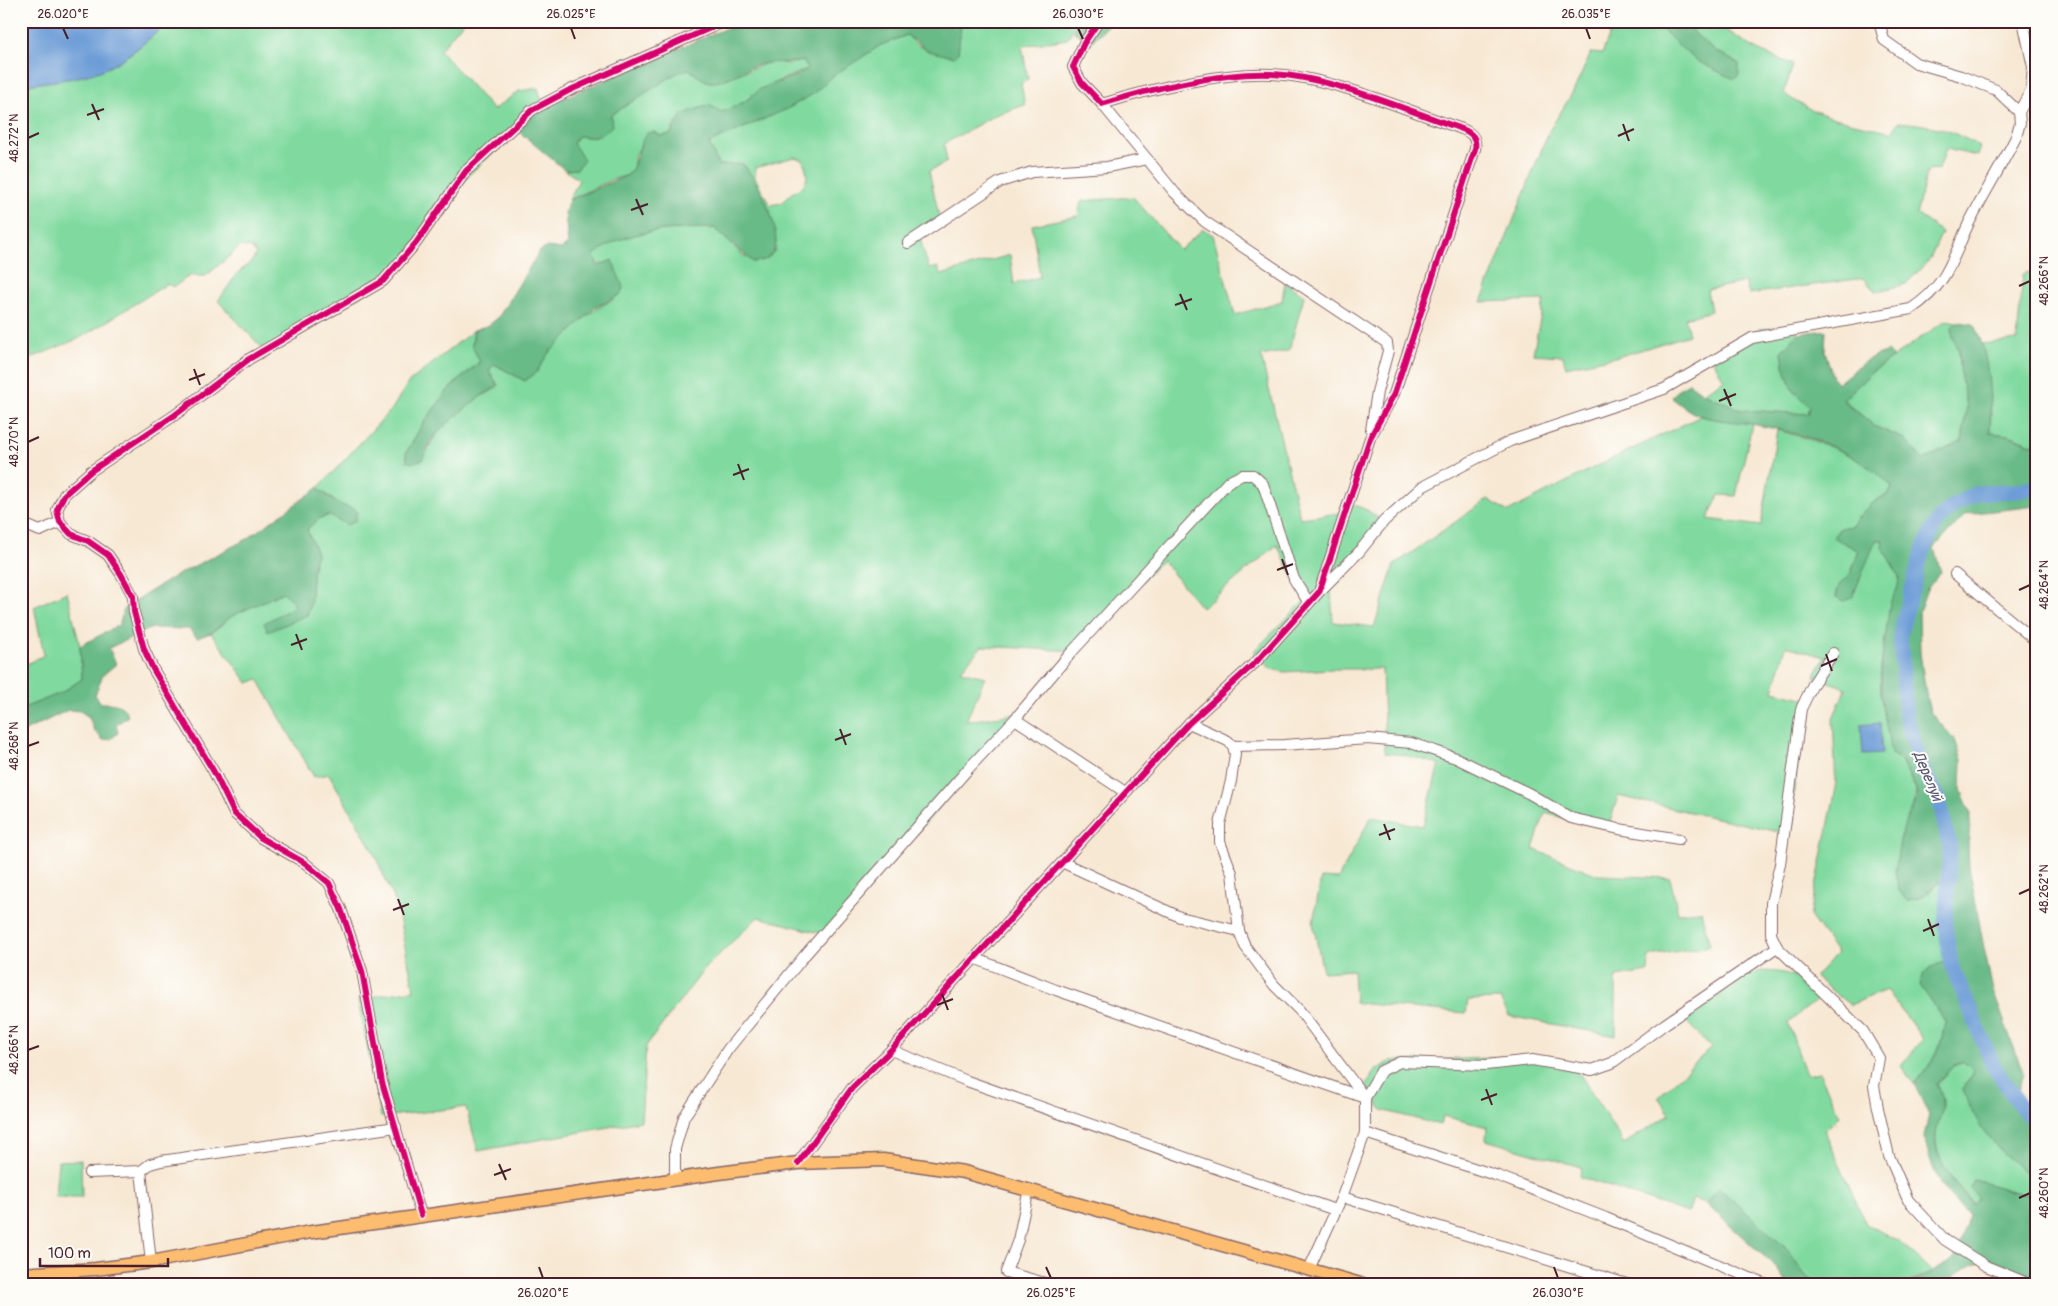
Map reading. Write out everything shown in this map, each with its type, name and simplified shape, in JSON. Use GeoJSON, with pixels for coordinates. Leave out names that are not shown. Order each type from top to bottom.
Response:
{"type":"FeatureCollection","features":[{"type":"Feature","properties":{"kind":"main road"},"geometry":{"type":"LineString","coordinates":[[21,1274],[96,1269],[151,1262],[305,1233],[421,1215],[798,1163],[883,1160],[964,1172],[1364,1285]]}},
{"type":"Feature","properties":{"kind":"street"},"geometry":{"type":"LineString","coordinates":[[421,1215],[382,1082],[362,971],[341,909],[329,882],[305,863],[260,838],[234,813],[214,772],[153,669],[144,649],[134,612],[133,596],[121,574],[108,555],[88,541],[70,534],[60,522],[57,510],[64,495],[91,471],[176,415],[249,359],[383,281],[416,243],[466,171],[532,110],[568,91],[726,21]]}},
{"type":"Feature","properties":{"kind":"street"},"geometry":{"type":"LineString","coordinates":[[1099,21],[1084,43],[1073,67],[1082,83],[1102,104],[1175,193],[1204,221],[1387,343],[1388,351],[1377,392],[1370,438],[1319,592]]}},
{"type":"Feature","properties":{"kind":"street"},"geometry":{"type":"LineString","coordinates":[[1879,21],[1884,40],[1916,62],[1962,76],[1996,90],[2019,112]]}},
{"type":"Feature","properties":{"kind":"street"},"geometry":{"type":"LineString","coordinates":[[798,1163],[852,1088],[890,1050],[1064,863],[1125,792],[1189,723],[1257,661],[1319,592],[1359,552],[1384,521],[1422,487],[1470,460],[1510,441],[1664,389],[1752,338],[1911,309],[1930,297],[1946,276],[1969,225],[2016,137],[2020,123],[2019,112],[2031,90],[2033,67],[2023,21]]}},
{"type":"Feature","properties":{"kind":"street"},"geometry":{"type":"LineString","coordinates":[[1102,104],[1143,91],[1253,74],[1273,74],[1323,82],[1462,129],[1473,135],[1476,143],[1470,167],[1394,394],[1370,438]]}},
{"type":"Feature","properties":{"kind":"street"},"geometry":{"type":"LineString","coordinates":[[908,242],[1000,182],[1032,172],[1107,167],[1148,159]]}},
{"type":"Feature","properties":{"kind":"street"},"geometry":{"type":"LineString","coordinates":[[675,1180],[675,1149],[684,1117],[728,1049],[804,955],[968,768],[1015,719],[1131,586],[1228,482],[1242,475],[1253,475],[1263,484],[1294,579],[1309,603]]}},
{"type":"Feature","properties":{"kind":"street"},"geometry":{"type":"LineString","coordinates":[[21,523],[40,530],[60,522]]}},
{"type":"Feature","properties":{"kind":"street"},"geometry":{"type":"LineString","coordinates":[[1955,574],[2037,642]]}},
{"type":"Feature","properties":{"kind":"street"},"geometry":{"type":"LineString","coordinates":[[1833,653],[1813,684],[1801,709],[1780,864],[1771,903],[1771,934],[1777,947],[1863,1031],[1879,1058],[1874,1086],[1878,1108],[1889,1156],[1908,1200],[1945,1240],[1986,1266],[2032,1285]]}},
{"type":"Feature","properties":{"kind":"street"},"geometry":{"type":"LineString","coordinates":[[1015,719],[1125,792]]}},
{"type":"Feature","properties":{"kind":"street"},"geometry":{"type":"LineString","coordinates":[[1189,723],[1228,741],[1233,746],[1231,781],[1220,824],[1220,842],[1232,873],[1239,931],[1252,957],[1274,985],[1300,1011],[1365,1098]]}},
{"type":"Feature","properties":{"kind":"street"},"geometry":{"type":"LineString","coordinates":[[1233,746],[1284,745],[1368,739],[1411,743],[1456,758],[1530,794],[1571,818],[1619,830],[1679,839]]}},
{"type":"Feature","properties":{"kind":"street"},"geometry":{"type":"LineString","coordinates":[[1064,863],[1180,917],[1239,931]]}},
{"type":"Feature","properties":{"kind":"street"},"geometry":{"type":"LineString","coordinates":[[1310,1269],[1342,1197],[1365,1133],[1365,1098],[1381,1071],[1400,1062],[1486,1065],[1532,1060],[1592,1070],[1612,1063],[1777,947]]}},
{"type":"Feature","properties":{"kind":"street"},"geometry":{"type":"LineString","coordinates":[[974,958],[1065,993],[1365,1098]]}},
{"type":"Feature","properties":{"kind":"street"},"geometry":{"type":"LineString","coordinates":[[890,1050],[967,1081],[1335,1210]]}},
{"type":"Feature","properties":{"kind":"street"},"geometry":{"type":"LineString","coordinates":[[89,1173],[141,1171],[150,1164],[161,1161],[396,1127]]}},
{"type":"Feature","properties":{"kind":"street"},"geometry":{"type":"LineString","coordinates":[[1365,1133],[1516,1183],[1767,1285]]}},
{"type":"Feature","properties":{"kind":"street"},"geometry":{"type":"LineString","coordinates":[[141,1171],[151,1262]]}},
{"type":"Feature","properties":{"kind":"street"},"geometry":{"type":"LineString","coordinates":[[1029,1190],[1018,1240],[1006,1272],[1052,1285]]}},
{"type":"Feature","properties":{"kind":"street"},"geometry":{"type":"LineString","coordinates":[[1342,1197],[1630,1285]]}},
{"type":"Feature","properties":{"kind":"green space"},"geometry":{"type":"Polygon","coordinates":[[[170,21],[464,21],[440,50],[493,110],[519,91],[538,88],[543,107],[471,173],[387,279],[267,353],[218,301],[237,274],[252,261],[256,254],[252,248],[241,246],[206,276],[189,276],[174,287],[167,284],[80,338],[24,361],[21,348],[21,86],[76,77],[108,67],[132,52],[170,21]]]}},
{"type":"Feature","properties":{"kind":"green space"},"geometry":{"type":"Polygon","coordinates":[[[764,21],[972,21],[961,24],[958,54],[954,57],[928,51],[907,35],[881,45],[831,77],[813,94],[787,109],[709,143],[718,165],[743,164],[758,187],[772,219],[776,235],[774,249],[767,258],[753,262],[714,228],[651,232],[635,235],[607,246],[594,255],[598,266],[612,260],[623,287],[621,294],[595,308],[548,354],[536,373],[525,381],[494,364],[489,371],[498,386],[478,398],[442,428],[431,440],[422,460],[411,463],[407,461],[406,453],[422,425],[449,389],[480,362],[472,346],[474,330],[489,325],[498,318],[539,252],[547,247],[561,249],[568,244],[565,212],[569,200],[628,175],[634,166],[643,138],[647,133],[654,132],[661,136],[671,134],[682,114],[709,105],[722,112],[744,102],[760,89],[797,75],[807,69],[804,61],[767,63],[754,66],[715,82],[704,80],[689,69],[675,74],[611,115],[612,126],[601,135],[593,137],[579,136],[573,143],[584,160],[577,169],[565,170],[517,130],[543,107],[724,29],[764,21]]]}},
{"type":"Feature","properties":{"kind":"green space"},"geometry":{"type":"Polygon","coordinates":[[[972,21],[1078,21],[1067,39],[1022,46],[1028,79],[1021,84],[1025,105],[995,115],[944,144],[947,162],[929,171],[941,225],[920,239],[929,269],[938,267],[941,275],[1010,255],[1014,284],[1040,277],[1032,225],[1078,216],[1081,201],[1133,197],[1180,250],[1203,229],[1213,235],[1235,315],[1282,301],[1285,282],[1304,296],[1289,351],[1261,356],[1300,518],[1340,513],[1344,501],[1367,510],[1388,525],[1331,590],[1333,622],[1374,627],[1394,565],[1488,499],[1508,512],[1595,467],[1701,416],[1752,424],[1736,496],[1719,495],[1708,519],[1761,526],[1777,430],[1809,439],[1839,451],[1867,466],[1893,487],[1889,494],[1868,507],[1852,526],[1840,528],[1834,536],[1859,551],[1851,573],[1839,585],[1836,597],[1868,555],[1876,540],[1883,540],[1885,550],[1896,567],[1899,577],[1882,654],[1880,684],[1884,716],[1900,760],[1916,789],[1912,807],[1900,840],[1929,893],[1938,882],[1950,885],[1952,955],[1924,973],[1920,985],[1945,1021],[1941,1041],[1935,1056],[1914,1084],[1901,1066],[1923,1039],[1886,990],[1850,1005],[1815,977],[1837,953],[1810,916],[1836,788],[1833,718],[1846,688],[1814,677],[1825,657],[1786,646],[1773,691],[1811,700],[1805,714],[1788,834],[1618,796],[1608,829],[1545,813],[1533,849],[1598,875],[1670,878],[1678,913],[1701,911],[1710,946],[1649,956],[1648,972],[1616,977],[1616,1036],[1509,1016],[1500,999],[1468,1000],[1466,1013],[1355,1003],[1353,970],[1323,972],[1313,923],[1321,878],[1338,879],[1371,817],[1423,826],[1439,764],[1405,755],[1385,753],[1382,669],[1330,669],[1284,672],[1271,669],[1253,652],[1305,600],[1277,545],[1202,608],[1162,560],[1077,651],[982,646],[960,671],[985,677],[966,721],[1022,713],[827,935],[758,917],[706,967],[646,1046],[641,1121],[478,1151],[466,1107],[381,1117],[358,999],[414,990],[396,903],[372,849],[329,774],[314,777],[258,679],[248,683],[211,633],[232,616],[283,592],[295,607],[284,614],[268,631],[307,615],[311,600],[314,562],[317,554],[307,529],[320,518],[355,509],[341,506],[318,488],[392,409],[408,383],[474,330],[472,346],[480,361],[449,389],[422,425],[406,453],[428,451],[436,435],[448,421],[463,408],[498,385],[489,370],[494,364],[525,381],[569,332],[595,310],[614,299],[611,261],[598,266],[593,255],[606,246],[635,235],[651,232],[714,228],[745,257],[775,251],[776,240],[770,211],[749,172],[743,164],[718,165],[709,143],[787,109],[813,94],[831,77],[881,45],[907,35],[918,46],[958,53],[961,24],[972,21]],[[794,157],[755,168],[755,177],[770,205],[782,203],[805,182],[807,177],[803,160],[794,157]]]}},
{"type":"Feature","properties":{"kind":"green space"},"geometry":{"type":"Polygon","coordinates":[[[1078,21],[1113,21],[1091,42],[1074,32],[1078,21]]]}},
{"type":"Feature","properties":{"kind":"green space"},"geometry":{"type":"Polygon","coordinates":[[[1615,21],[1650,21],[1663,28],[1686,52],[1701,63],[1739,64],[1711,48],[1681,21],[1712,21],[1757,50],[1793,65],[1784,93],[1808,108],[1835,118],[1892,132],[1898,122],[1931,126],[1960,136],[1980,147],[1977,156],[1946,149],[1939,169],[1928,170],[1916,214],[1942,232],[1930,259],[1906,284],[1875,292],[1864,278],[1749,294],[1745,282],[1707,290],[1711,311],[1685,318],[1689,335],[1624,355],[1566,367],[1563,356],[1533,354],[1544,300],[1481,302],[1549,131],[1573,92],[1591,53],[1602,54],[1615,21]]]}},
{"type":"Feature","properties":{"kind":"green space"},"geometry":{"type":"Polygon","coordinates":[[[1650,21],[1681,21],[1711,48],[1739,64],[1739,75],[1734,79],[1697,60],[1650,21]]]}},
{"type":"Feature","properties":{"kind":"green space"},"geometry":{"type":"Polygon","coordinates":[[[774,61],[787,64],[804,61],[807,69],[760,89],[744,102],[722,112],[709,105],[674,125],[671,134],[661,136],[654,132],[635,154],[633,170],[628,175],[611,180],[569,200],[579,180],[565,170],[577,169],[573,143],[579,136],[593,138],[612,126],[611,115],[675,74],[689,69],[704,79],[714,81],[774,61]]]}},
{"type":"Feature","properties":{"kind":"green space"},"geometry":{"type":"Polygon","coordinates":[[[2037,270],[2037,441],[2031,444],[2009,435],[1990,433],[1991,412],[1982,344],[2017,340],[2023,274],[2037,270]]]}},
{"type":"Feature","properties":{"kind":"green space"},"geometry":{"type":"Polygon","coordinates":[[[1946,320],[1957,322],[1952,327],[1959,350],[1961,378],[1967,406],[1962,441],[1923,460],[1904,439],[1874,426],[1843,399],[1872,372],[1946,320]]]}},
{"type":"Feature","properties":{"kind":"green space"},"geometry":{"type":"Polygon","coordinates":[[[1957,322],[1973,324],[1979,335],[1988,377],[1990,433],[2009,435],[2031,444],[2037,441],[2037,506],[1966,514],[1934,548],[1941,572],[1927,589],[1919,611],[1920,653],[1927,700],[1931,713],[1955,740],[1962,760],[1961,790],[1971,814],[1968,847],[1969,867],[1983,943],[1993,991],[2024,1075],[2017,1092],[2016,1103],[2037,1129],[2037,1281],[2001,1271],[1982,1261],[1968,1267],[1955,1276],[1950,1285],[1905,1285],[1917,1281],[1954,1259],[1969,1215],[1940,1184],[1930,1160],[1924,1136],[1929,1115],[1914,1084],[1936,1056],[1945,1021],[1920,985],[1924,973],[1952,955],[1950,885],[1938,882],[1924,895],[1917,899],[1907,900],[1899,891],[1895,872],[1900,840],[1906,820],[1917,798],[1916,789],[1901,760],[1891,754],[1881,697],[1881,667],[1890,603],[1898,587],[1899,576],[1882,547],[1883,540],[1876,540],[1852,598],[1844,601],[1836,597],[1839,585],[1851,573],[1859,551],[1833,537],[1840,528],[1852,526],[1868,507],[1889,494],[1892,487],[1862,462],[1827,445],[1789,432],[1701,416],[1690,411],[1672,398],[1678,389],[1689,383],[1703,393],[1742,410],[1808,414],[1810,406],[1793,388],[1787,375],[1782,351],[1797,334],[1826,330],[1825,351],[1833,378],[1838,383],[1868,359],[1887,351],[1893,357],[1872,372],[1843,400],[1874,426],[1904,439],[1923,460],[1962,441],[1967,406],[1961,378],[1959,350],[1953,339],[1952,327],[1957,322]],[[1964,1062],[1953,1066],[1937,1084],[1941,1092],[1943,1109],[1936,1133],[1936,1143],[1942,1162],[1953,1180],[1972,1204],[1977,1198],[1970,1186],[1974,1180],[2026,1195],[2031,1176],[1999,1149],[1981,1127],[1968,1102],[1963,1089],[1974,1072],[1964,1062]]]}},
{"type":"Feature","properties":{"kind":"green space"},"geometry":{"type":"Polygon","coordinates":[[[1796,325],[1797,334],[1782,351],[1787,375],[1793,388],[1810,406],[1808,414],[1742,410],[1703,393],[1724,380],[1710,355],[1760,329],[1796,325]]]}},
{"type":"Feature","properties":{"kind":"green space"},"geometry":{"type":"Polygon","coordinates":[[[318,488],[335,502],[355,509],[357,512],[355,521],[347,525],[328,515],[320,518],[307,529],[317,554],[314,562],[311,600],[307,615],[268,632],[264,623],[294,607],[292,601],[283,592],[232,616],[211,633],[197,638],[189,629],[152,628],[109,648],[116,664],[103,675],[95,695],[101,703],[121,706],[128,716],[116,725],[118,733],[111,739],[103,740],[94,730],[89,717],[80,711],[68,710],[21,733],[21,709],[61,693],[82,679],[80,646],[119,625],[125,607],[177,575],[247,539],[318,488]]]}},
{"type":"Feature","properties":{"kind":"green space"},"geometry":{"type":"Polygon","coordinates":[[[67,592],[80,646],[82,679],[61,693],[21,709],[21,667],[44,655],[34,607],[67,592]]]}},
{"type":"Feature","properties":{"kind":"green space"},"geometry":{"type":"Polygon","coordinates":[[[1761,971],[1780,972],[1794,976],[1806,985],[1818,999],[1788,1023],[1806,1075],[1819,1072],[1840,1116],[1824,1130],[1866,1224],[1899,1241],[1932,1272],[1905,1285],[1818,1285],[1804,1274],[1787,1249],[1719,1189],[1705,1203],[1693,1199],[1688,1213],[1580,1177],[1581,1167],[1486,1140],[1487,1127],[1443,1116],[1440,1125],[1382,1110],[1366,1086],[1374,1072],[1391,1061],[1534,1057],[1574,1065],[1624,1144],[1670,1114],[1658,1097],[1711,1048],[1685,1020],[1746,976],[1761,971]]]}},
{"type":"Feature","properties":{"kind":"green space"},"geometry":{"type":"Polygon","coordinates":[[[1964,1062],[1974,1072],[1963,1089],[2002,1147],[2031,1176],[2026,1195],[1974,1180],[1977,1198],[1973,1204],[1947,1172],[1942,1162],[1936,1143],[1936,1133],[1942,1104],[1942,1098],[1937,1085],[1953,1066],[1964,1062]]]}},
{"type":"Feature","properties":{"kind":"green space"},"geometry":{"type":"Polygon","coordinates":[[[81,1160],[82,1197],[55,1197],[58,1161],[81,1160]]]}},
{"type":"Feature","properties":{"kind":"green space"},"geometry":{"type":"Polygon","coordinates":[[[1719,1188],[1787,1249],[1804,1274],[1818,1285],[1787,1285],[1776,1267],[1705,1203],[1719,1188]]]}},
{"type":"Feature","properties":{"kind":"water"},"geometry":{"type":"Polygon","coordinates":[[[21,21],[170,21],[127,56],[101,71],[79,77],[21,86],[21,21]]]}},
{"type":"Feature","properties":{"kind":"water"},"geometry":{"type":"Polygon","coordinates":[[[1880,723],[1882,754],[1863,755],[1861,725],[1880,723]]]}},
{"type":"Feature","properties":{"kind":"waterway","name":"Дерелуй"},"geometry":{"type":"LineString","coordinates":[[2037,487],[2017,491],[1977,493],[1955,504],[1937,521],[1922,552],[1900,634],[1906,717],[1922,768],[1939,799],[1950,848],[1945,924],[1951,964],[1994,1067],[2023,1110],[2037,1124]]}},
{"type":"Feature","properties":{"kind":"cycle path"},"geometry":{"type":"LineString","coordinates":[[421,1215],[382,1082],[362,971],[341,909],[329,883],[305,863],[261,838],[234,813],[214,772],[153,669],[144,649],[134,612],[133,596],[121,574],[108,555],[88,541],[71,534],[60,522],[57,510],[64,495],[91,471],[175,415],[249,359],[383,281],[416,243],[466,171],[532,110],[568,91],[726,21]]}},
{"type":"Feature","properties":{"kind":"cycle path"},"geometry":{"type":"LineString","coordinates":[[798,1163],[852,1088],[891,1050],[1189,723],[1257,661],[1319,592],[1370,438],[1394,394],[1475,149],[1473,136],[1462,129],[1342,87],[1294,76],[1251,74],[1208,79],[1163,87],[1102,104],[1082,83],[1073,67],[1084,43],[1099,21]]}}]}
